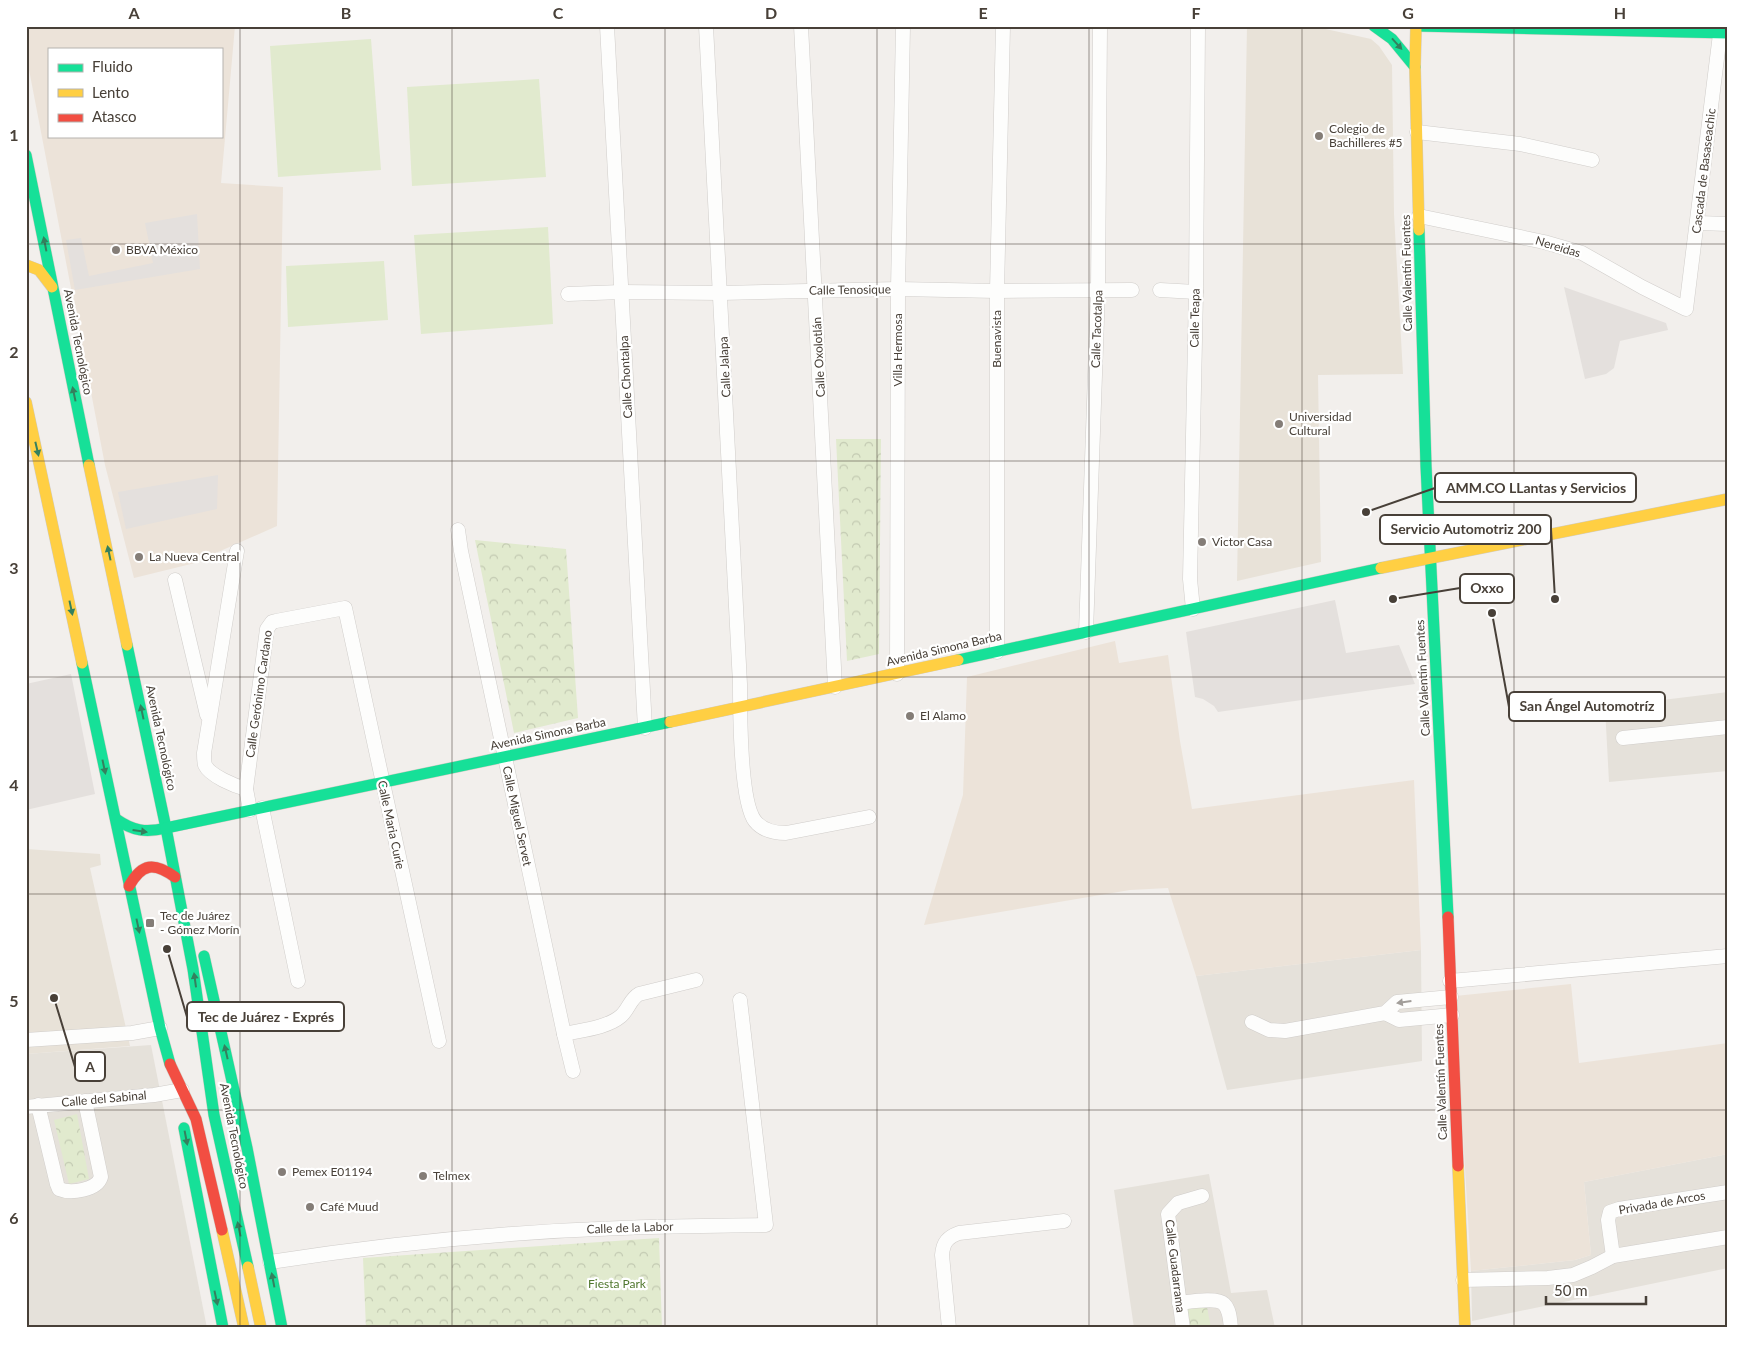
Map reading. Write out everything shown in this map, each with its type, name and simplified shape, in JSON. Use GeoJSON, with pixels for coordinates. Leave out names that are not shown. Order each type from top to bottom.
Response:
{"type":"FeatureCollection","features":[{"type":"Feature","properties":{"kind":"main road"},"geometry":{"type":"LineString","coordinates":[[1374,26],[1384,31],[1397,44],[1415,68]]}},
{"type":"Feature","properties":{"kind":"main road"},"geometry":{"type":"LineString","coordinates":[[1416,26],[1723,31]]}},
{"type":"Feature","properties":{"kind":"main road","name":"Calle Valentín Fuentes"},"geometry":{"type":"LineString","coordinates":[[1416,26],[1416,132],[1430,557],[1465,1328]]}},
{"type":"Feature","properties":{"kind":"main road","name":"Avenida Tecnológico"},"geometry":{"type":"LineString","coordinates":[[26,155],[166,828],[193,969],[214,1115],[261,1328]]}},
{"type":"Feature","properties":{"kind":"main road"},"geometry":{"type":"LineString","coordinates":[[26,222],[38,212]]}},
{"type":"Feature","properties":{"kind":"main road"},"geometry":{"type":"LineString","coordinates":[[26,265],[32,265],[38,269],[54,292]]}},
{"type":"Feature","properties":{"kind":"main road"},"geometry":{"type":"LineString","coordinates":[[26,402],[160,1028],[172,1068],[196,1118],[244,1328]]}},
{"type":"Feature","properties":{"kind":"main road","name":"Avenida Simona Barba"},"geometry":{"type":"LineString","coordinates":[[116,819],[135,831],[152,832],[897,674],[1430,557],[1728,498]]}},
{"type":"Feature","properties":{"kind":"main road"},"geometry":{"type":"LineString","coordinates":[[166,828],[185,871],[191,899]]}},
{"type":"Feature","properties":{"kind":"main road"},"geometry":{"type":"LineString","coordinates":[[129,886],[140,869],[146,867],[160,867],[175,877]]}},
{"type":"Feature","properties":{"kind":"main road"},"geometry":{"type":"LineString","coordinates":[[202,947],[247,1148],[282,1328]]}},
{"type":"Feature","properties":{"kind":"main road"},"geometry":{"type":"LineString","coordinates":[[182,1090],[182,1115],[223,1328]]}},
{"type":"Feature","properties":{"kind":"street","name":"Calle Chontalpa"},"geometry":{"type":"LineString","coordinates":[[607,26],[645,728]]}},
{"type":"Feature","properties":{"kind":"street","name":"Calle Jalapa"},"geometry":{"type":"LineString","coordinates":[[706,26],[721,293],[742,757],[746,796],[754,820],[766,830],[786,833],[869,817]]}},
{"type":"Feature","properties":{"kind":"street","name":"Calle Oxolotlán"},"geometry":{"type":"LineString","coordinates":[[801,26],[836,687]]}},
{"type":"Feature","properties":{"kind":"street","name":"Villa Hermosa"},"geometry":{"type":"LineString","coordinates":[[897,674],[898,289],[903,26]]}},
{"type":"Feature","properties":{"kind":"street","name":"Buenavista"},"geometry":{"type":"LineString","coordinates":[[997,652],[997,291],[1003,26]]}},
{"type":"Feature","properties":{"kind":"street","name":"Calle Tacotalpa"},"geometry":{"type":"LineString","coordinates":[[1086,632],[1098,289],[1100,26]]}},
{"type":"Feature","properties":{"kind":"street","name":"Calle Teapa"},"geometry":{"type":"LineString","coordinates":[[1192,609],[1190,579],[1196,292],[1198,26]]}},
{"type":"Feature","properties":{"kind":"street","name":"Cascada de Basaseachic"},"geometry":{"type":"LineString","coordinates":[[1686,309],[1723,31]]}},
{"type":"Feature","properties":{"kind":"street"},"geometry":{"type":"LineString","coordinates":[[1416,132],[1520,144],[1592,160]]}},
{"type":"Feature","properties":{"kind":"street","name":"Nereidas"},"geometry":{"type":"LineString","coordinates":[[1419,216],[1544,242],[1582,253],[1686,309]]}},
{"type":"Feature","properties":{"kind":"street"},"geometry":{"type":"LineString","coordinates":[[1698,223],[1728,224]]}},
{"type":"Feature","properties":{"kind":"street","name":"Calle Tenosique"},"geometry":{"type":"LineString","coordinates":[[568,294],[898,289],[997,291],[1132,290]]}},
{"type":"Feature","properties":{"kind":"street"},"geometry":{"type":"LineString","coordinates":[[1160,290],[1196,292]]}},
{"type":"Feature","properties":{"kind":"street","name":"Calle Miguel Servet"},"geometry":{"type":"LineString","coordinates":[[458,530],[504,757],[573,1072]]}},
{"type":"Feature","properties":{"kind":"street"},"geometry":{"type":"LineString","coordinates":[[237,551],[204,753],[206,768],[230,784],[246,789]]}},
{"type":"Feature","properties":{"kind":"street"},"geometry":{"type":"LineString","coordinates":[[175,580],[209,724]]}},
{"type":"Feature","properties":{"kind":"street","name":"Calle Maria Curie"},"geometry":{"type":"LineString","coordinates":[[345,608],[439,1041]]}},
{"type":"Feature","properties":{"kind":"street","name":"Calle Gerónimo Cardano"},"geometry":{"type":"LineString","coordinates":[[298,981],[256,809],[246,789],[267,629],[276,620],[345,608]]}},
{"type":"Feature","properties":{"kind":"street"},"geometry":{"type":"LineString","coordinates":[[1623,738],[1728,727]]}},
{"type":"Feature","properties":{"kind":"street"},"geometry":{"type":"LineString","coordinates":[[1450,981],[1728,956]]}},
{"type":"Feature","properties":{"kind":"street"},"geometry":{"type":"LineString","coordinates":[[564,1034],[602,1025],[619,1017],[625,1012],[632,998],[639,994],[696,980]]}},
{"type":"Feature","properties":{"kind":"street"},"geometry":{"type":"LineString","coordinates":[[1252,1022],[1269,1030],[1285,1030],[1385,1013],[1397,1002],[1451,997]]}},
{"type":"Feature","properties":{"kind":"street","name":"Calle de la Labor"},"geometry":{"type":"LineString","coordinates":[[270,1262],[327,1253],[442,1240],[620,1228],[766,1225],[740,1000]]}},
{"type":"Feature","properties":{"kind":"street"},"geometry":{"type":"LineString","coordinates":[[1385,1013],[1399,1020],[1452,1015]]}},
{"type":"Feature","properties":{"kind":"street"},"geometry":{"type":"LineString","coordinates":[[26,1040],[132,1033],[160,1028]]}},
{"type":"Feature","properties":{"kind":"street","name":"Calle del Sabinal"},"geometry":{"type":"LineString","coordinates":[[32,1106],[154,1095],[182,1090]]}},
{"type":"Feature","properties":{"kind":"street"},"geometry":{"type":"LineString","coordinates":[[32,1106],[57,1184],[60,1189],[70,1192],[94,1186],[101,1177],[85,1101]]}},
{"type":"Feature","properties":{"kind":"street","name":"Privada de Arcos"},"geometry":{"type":"LineString","coordinates":[[1613,1256],[1608,1220],[1610,1212],[1728,1192]]}},
{"type":"Feature","properties":{"kind":"street","name":"Calle Guadarrama"},"geometry":{"type":"LineString","coordinates":[[1183,1328],[1168,1214],[1178,1203],[1202,1196]]}},
{"type":"Feature","properties":{"kind":"street"},"geometry":{"type":"LineString","coordinates":[[949,1328],[942,1254],[944,1243],[947,1239],[959,1233],[1064,1221]]}},
{"type":"Feature","properties":{"kind":"street"},"geometry":{"type":"LineString","coordinates":[[1463,1280],[1548,1278],[1573,1275],[1613,1256],[1728,1237]]}},
{"type":"Feature","properties":{"kind":"street"},"geometry":{"type":"LineString","coordinates":[[1179,1303],[1220,1302],[1227,1309],[1231,1328]]}},
{"type":"Feature","properties":{"kind":"shaded area"},"geometry":{"type":"Polygon","coordinates":[[[26,26],[235,26],[221,183],[283,187],[277,526],[195,563],[134,578],[105,465],[26,54],[26,26]]]}},
{"type":"Feature","properties":{"kind":"shaded area","name":"Universidad Cultural"},"geometry":{"type":"Polygon","coordinates":[[[1247,26],[1312,26],[1371,39],[1379,46],[1392,65],[1394,214],[1403,374],[1318,375],[1321,562],[1237,581],[1247,26]]]}},
{"type":"Feature","properties":{"kind":"shaded area"},"geometry":{"type":"Polygon","coordinates":[[[197,214],[200,269],[75,290],[66,240],[81,238],[89,276],[153,263],[145,223],[197,214]]]}},
{"type":"Feature","properties":{"kind":"shaded area"},"geometry":{"type":"Polygon","coordinates":[[[1564,287],[1666,323],[1668,330],[1620,341],[1614,368],[1606,374],[1585,379],[1564,287]]]}},
{"type":"Feature","properties":{"kind":"shaded area"},"geometry":{"type":"Polygon","coordinates":[[[218,475],[217,509],[126,529],[118,492],[218,475]]]}},
{"type":"Feature","properties":{"kind":"shaded area"},"geometry":{"type":"Polygon","coordinates":[[[1335,600],[1346,653],[1399,645],[1415,684],[1218,712],[1214,706],[1203,699],[1195,697],[1186,632],[1335,600]]]}},
{"type":"Feature","properties":{"kind":"shaded area"},"geometry":{"type":"Polygon","coordinates":[[[1115,641],[1119,663],[1168,655],[1192,809],[1414,780],[1421,950],[1196,976],[1168,888],[1130,890],[924,925],[963,795],[967,677],[1115,641]]]}},
{"type":"Feature","properties":{"kind":"shaded area"},"geometry":{"type":"Polygon","coordinates":[[[71,674],[95,794],[26,810],[26,684],[71,674]]]}},
{"type":"Feature","properties":{"kind":"shaded area"},"geometry":{"type":"Polygon","coordinates":[[[1728,692],[1728,771],[1609,782],[1605,707],[1728,692]]]}},
{"type":"Feature","properties":{"kind":"shaded area"},"geometry":{"type":"Polygon","coordinates":[[[26,849],[100,854],[101,865],[90,868],[130,1046],[26,1054],[26,849]]]}},
{"type":"Feature","properties":{"kind":"shaded area"},"geometry":{"type":"Polygon","coordinates":[[[1421,950],[1422,1061],[1227,1090],[1196,976],[1421,950]]]}},
{"type":"Feature","properties":{"kind":"shaded area"},"geometry":{"type":"Polygon","coordinates":[[[1571,984],[1579,1063],[1728,1043],[1728,1154],[1584,1182],[1591,1255],[1575,1260],[1471,1271],[1455,996],[1571,984]]]}},
{"type":"Feature","properties":{"kind":"shaded area"},"geometry":{"type":"Polygon","coordinates":[[[151,1045],[207,1328],[26,1328],[26,1054],[151,1045]]]}},
{"type":"Feature","properties":{"kind":"shaded area"},"geometry":{"type":"Polygon","coordinates":[[[1728,1154],[1728,1268],[1472,1321],[1471,1271],[1575,1260],[1591,1255],[1584,1182],[1728,1154]]]}},
{"type":"Feature","properties":{"kind":"shaded area"},"geometry":{"type":"Polygon","coordinates":[[[1209,1174],[1231,1293],[1267,1290],[1275,1328],[1134,1328],[1114,1190],[1209,1174]]]}},
{"type":"Feature","properties":{"kind":"green space"},"geometry":{"type":"Polygon","coordinates":[[[371,39],[381,170],[278,177],[270,46],[371,39]]]}},
{"type":"Feature","properties":{"kind":"green space"},"geometry":{"type":"Polygon","coordinates":[[[539,79],[546,177],[412,186],[407,87],[539,79]]]}},
{"type":"Feature","properties":{"kind":"green space"},"geometry":{"type":"Polygon","coordinates":[[[548,227],[553,324],[421,334],[414,235],[548,227]]]}},
{"type":"Feature","properties":{"kind":"green space"},"geometry":{"type":"Polygon","coordinates":[[[384,261],[388,320],[288,327],[286,266],[384,261]]]}},
{"type":"Feature","properties":{"kind":"green space"},"geometry":{"type":"Polygon","coordinates":[[[836,439],[881,439],[879,654],[847,661],[836,439]]]}},
{"type":"Feature","properties":{"kind":"green space"},"geometry":{"type":"Polygon","coordinates":[[[475,540],[566,549],[578,718],[514,733],[475,540]]]}},
{"type":"Feature","properties":{"kind":"green space"},"geometry":{"type":"Polygon","coordinates":[[[77,1114],[89,1179],[69,1184],[54,1120],[77,1114]]]}},
{"type":"Feature","properties":{"kind":"green space","name":"Fiesta Park"},"geometry":{"type":"Polygon","coordinates":[[[659,1238],[662,1328],[366,1328],[363,1258],[659,1238]]]}},
{"type":"Feature","properties":{"kind":"green space"},"geometry":{"type":"Polygon","coordinates":[[[1184,1307],[1207,1307],[1211,1328],[1187,1328],[1184,1307]]]}},
{"type":"Feature","properties":{"kind":"traffic: fast"},"geometry":{"type":"LineString","coordinates":[[1374,26],[1392,39],[1415,67]]}},
{"type":"Feature","properties":{"kind":"traffic: fast"},"geometry":{"type":"LineString","coordinates":[[1417,26],[1728,33]]}},
{"type":"Feature","properties":{"kind":"traffic: fast"},"geometry":{"type":"LineString","coordinates":[[26,155],[89,465]]}},
{"type":"Feature","properties":{"kind":"traffic: fast"},"geometry":{"type":"LineString","coordinates":[[1419,230],[1426,466],[1448,917]]}},
{"type":"Feature","properties":{"kind":"traffic: fast"},"geometry":{"type":"LineString","coordinates":[[958,660],[1381,568]]}},
{"type":"Feature","properties":{"kind":"traffic: fast"},"geometry":{"type":"LineString","coordinates":[[127,645],[166,828],[193,969],[214,1115],[248,1267]]}},
{"type":"Feature","properties":{"kind":"traffic: fast"},"geometry":{"type":"LineString","coordinates":[[82,663],[160,1028],[170,1064]]}},
{"type":"Feature","properties":{"kind":"traffic: fast"},"geometry":{"type":"LineString","coordinates":[[166,828],[670,722]]}},
{"type":"Feature","properties":{"kind":"traffic: fast"},"geometry":{"type":"LineString","coordinates":[[116,819],[140,830],[166,828]]}},
{"type":"Feature","properties":{"kind":"traffic: fast"},"geometry":{"type":"LineString","coordinates":[[204,956],[247,1148],[282,1328]]}},
{"type":"Feature","properties":{"kind":"traffic: fast"},"geometry":{"type":"LineString","coordinates":[[184,1128],[223,1328]]}},
{"type":"Feature","properties":{"kind":"traffic: slow"},"geometry":{"type":"LineString","coordinates":[[1416,26],[1415,67],[1419,230]]}},
{"type":"Feature","properties":{"kind":"traffic: slow"},"geometry":{"type":"LineString","coordinates":[[26,265],[39,270],[52,287]]}},
{"type":"Feature","properties":{"kind":"traffic: slow"},"geometry":{"type":"LineString","coordinates":[[26,402],[82,663]]}},
{"type":"Feature","properties":{"kind":"traffic: slow"},"geometry":{"type":"LineString","coordinates":[[89,465],[127,645]]}},
{"type":"Feature","properties":{"kind":"traffic: slow"},"geometry":{"type":"LineString","coordinates":[[1381,568],[1728,499]]}},
{"type":"Feature","properties":{"kind":"traffic: slow"},"geometry":{"type":"LineString","coordinates":[[670,722],[958,660]]}},
{"type":"Feature","properties":{"kind":"traffic: slow"},"geometry":{"type":"LineString","coordinates":[[1458,1166],[1465,1328]]}},
{"type":"Feature","properties":{"kind":"traffic: slow"},"geometry":{"type":"LineString","coordinates":[[222,1230],[244,1328]]}},
{"type":"Feature","properties":{"kind":"traffic: slow"},"geometry":{"type":"LineString","coordinates":[[248,1267],[261,1328]]}},
{"type":"Feature","properties":{"kind":"traffic: jam"},"geometry":{"type":"LineString","coordinates":[[129,886],[139,873],[149,867],[161,869],[175,877]]}},
{"type":"Feature","properties":{"kind":"traffic: jam"},"geometry":{"type":"LineString","coordinates":[[1448,917],[1458,1166]]}},
{"type":"Feature","properties":{"kind":"traffic: jam"},"geometry":{"type":"LineString","coordinates":[[170,1064],[196,1119],[222,1230]]}},
{"type":"Feature","properties":{"kind":"place","name":"Colegio de Bachilleres #5"},"geometry":{"type":"Point","coordinates":[1319,136]}},
{"type":"Feature","properties":{"kind":"place","name":"BBVA México"},"geometry":{"type":"Point","coordinates":[116,250]}},
{"type":"Feature","properties":{"kind":"place","name":"Universidad Cultural"},"geometry":{"type":"Point","coordinates":[1279,424]}},
{"type":"Feature","properties":{"kind":"place","name":"AMM.CO LLantas y Servicios"},"geometry":{"type":"Point","coordinates":[1366,512]}},
{"type":"Feature","properties":{"kind":"place","name":"Victor Casa"},"geometry":{"type":"Point","coordinates":[1202,542]}},
{"type":"Feature","properties":{"kind":"place","name":"La Nueva Central"},"geometry":{"type":"Point","coordinates":[139,557]}},
{"type":"Feature","properties":{"kind":"place","name":"Oxxo"},"geometry":{"type":"Point","coordinates":[1393,599]}},
{"type":"Feature","properties":{"kind":"place","name":"Servicio Automotriz 200"},"geometry":{"type":"Point","coordinates":[1555,599]}},
{"type":"Feature","properties":{"kind":"place","name":"San Ángel Automotríz"},"geometry":{"type":"Point","coordinates":[1492,613]}},
{"type":"Feature","properties":{"kind":"place","name":"El Alamo"},"geometry":{"type":"Point","coordinates":[910,716]}},
{"type":"Feature","properties":{"kind":"place","name":"Tec de Juárez - Gómez Morín"},"geometry":{"type":"Point","coordinates":[150,923]}},
{"type":"Feature","properties":{"kind":"place","name":"Tec de Juárez - Exprés"},"geometry":{"type":"Point","coordinates":[167,949]}},
{"type":"Feature","properties":{"kind":"place","name":"A"},"geometry":{"type":"Point","coordinates":[54,998]}},
{"type":"Feature","properties":{"kind":"place","name":"Pemex E01194"},"geometry":{"type":"Point","coordinates":[282,1172]}},
{"type":"Feature","properties":{"kind":"place","name":"Telmex"},"geometry":{"type":"Point","coordinates":[423,1176]}},
{"type":"Feature","properties":{"kind":"place","name":"Café Muud"},"geometry":{"type":"Point","coordinates":[310,1207]}}]}
